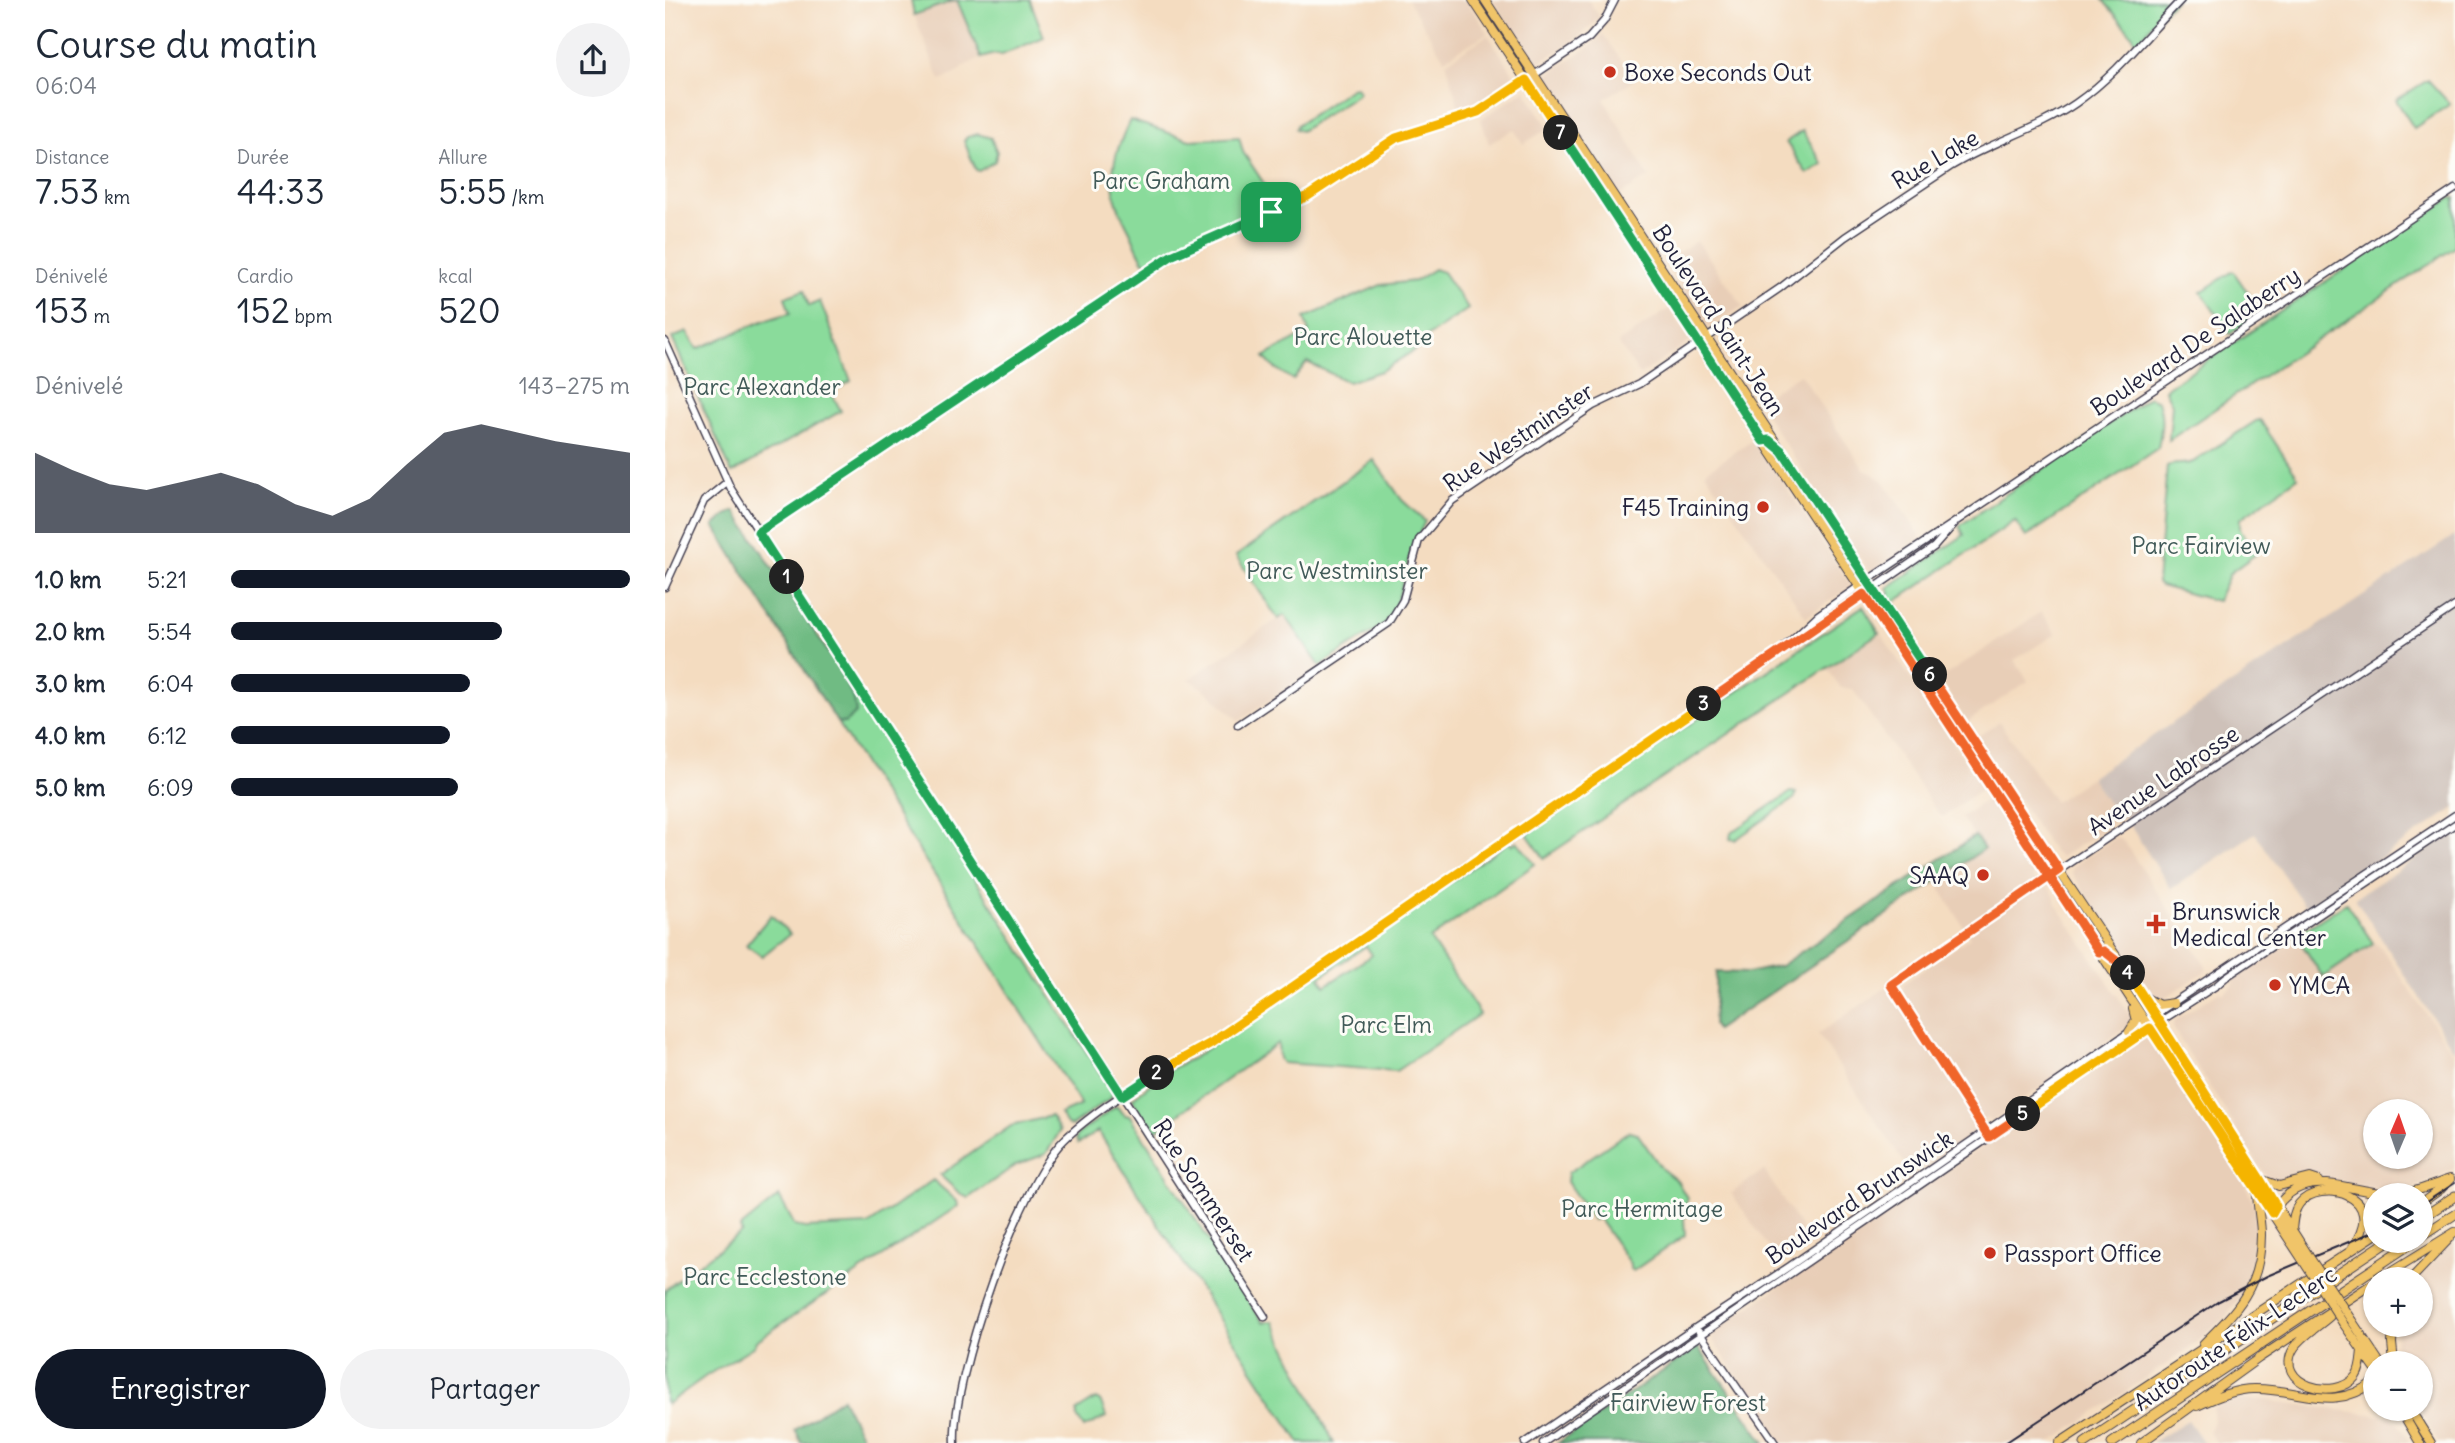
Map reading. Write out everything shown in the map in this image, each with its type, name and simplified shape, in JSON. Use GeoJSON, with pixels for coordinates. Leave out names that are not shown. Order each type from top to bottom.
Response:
{"type":"FeatureCollection","features":[{"type":"Feature","properties":{"kind":"highway"},"geometry":{"type":"LineString","coordinates":[[2433,1210],[2455,1196]]}},
{"type":"Feature","properties":{"kind":"highway"},"geometry":{"type":"LineString","coordinates":[[2433,1228],[2455,1214]]}},
{"type":"Feature","properties":{"kind":"highway","name":"Autoroute Félix-Leclerc"},"geometry":{"type":"LineString","coordinates":[[2085,1443],[2370,1253]]}},
{"type":"Feature","properties":{"kind":"highway","name":"Autoroute Félix-Leclerc"},"geometry":{"type":"LineString","coordinates":[[2112,1443],[2396,1253]]}},
{"type":"Feature","properties":{"kind":"main road","name":"Boulevard Saint-Jean"},"geometry":{"type":"LineString","coordinates":[[1473,0],[2257,1191],[2292,1230],[2305,1257]]}},
{"type":"Feature","properties":{"kind":"main road","name":"Boulevard Saint-Jean"},"geometry":{"type":"LineString","coordinates":[[1485,0],[2143,996],[2260,1179],[2274,1210],[2371,1351]]}},
{"type":"Feature","properties":{"kind":"main road"},"geometry":{"type":"LineString","coordinates":[[1763,441],[1769,440],[1782,451]]}},
{"type":"Feature","properties":{"kind":"main road"},"geometry":{"type":"LineString","coordinates":[[2099,952],[2104,951],[2123,966]]}},
{"type":"Feature","properties":{"kind":"main road"},"geometry":{"type":"LineString","coordinates":[[2125,990],[2136,1017],[2136,1024],[2130,1032]]}},
{"type":"Feature","properties":{"kind":"main road"},"geometry":{"type":"LineString","coordinates":[[2143,996],[2159,1005],[2173,1003]]}},
{"type":"Feature","properties":{"kind":"main road"},"geometry":{"type":"LineString","coordinates":[[2260,1179],[2279,1186],[2310,1178],[2325,1183],[2395,1194],[2415,1191],[2453,1178]]}},
{"type":"Feature","properties":{"kind":"main road"},"geometry":{"type":"LineString","coordinates":[[2433,1195],[2453,1178]]}},
{"type":"Feature","properties":{"kind":"main road"},"geometry":{"type":"LineString","coordinates":[[2274,1210],[2295,1190],[2310,1184],[2325,1183]]}},
{"type":"Feature","properties":{"kind":"main road"},"geometry":{"type":"LineString","coordinates":[[2194,1353],[2236,1311],[2254,1278],[2261,1246],[2257,1191]]}},
{"type":"Feature","properties":{"kind":"main road"},"geometry":{"type":"LineString","coordinates":[[2292,1230],[2295,1210],[2307,1197],[2328,1192],[2347,1196],[2359,1205],[2365,1222],[2348,1253]]}},
{"type":"Feature","properties":{"kind":"main road"},"geometry":{"type":"LineString","coordinates":[[2398,1267],[2455,1232]]}},
{"type":"Feature","properties":{"kind":"main road"},"geometry":{"type":"LineString","coordinates":[[2422,1267],[2455,1232]]}},
{"type":"Feature","properties":{"kind":"main road"},"geometry":{"type":"LineString","coordinates":[[2059,1443],[2363,1243]]}},
{"type":"Feature","properties":{"kind":"main road"},"geometry":{"type":"LineString","coordinates":[[2141,1443],[2269,1352],[2363,1290]]}},
{"type":"Feature","properties":{"kind":"main road"},"geometry":{"type":"LineString","coordinates":[[2343,1304],[2296,1346],[2291,1358],[2293,1373],[2299,1381],[2313,1388],[2342,1386],[2357,1375],[2362,1350]]}},
{"type":"Feature","properties":{"kind":"main road","name":"Boulevard Saint-Jean"},"geometry":{"type":"LineString","coordinates":[[2349,1323],[2362,1350]]}},
{"type":"Feature","properties":{"kind":"main road"},"geometry":{"type":"LineString","coordinates":[[2188,1410],[2248,1389],[2339,1398],[2363,1390]]}},
{"type":"Feature","properties":{"kind":"main road"},"geometry":{"type":"LineString","coordinates":[[2407,1421],[2420,1443]]}},
{"type":"Feature","properties":{"kind":"main road"},"geometry":{"type":"LineString","coordinates":[[2417,1421],[2431,1443]]}},
{"type":"Feature","properties":{"kind":"street"},"geometry":{"type":"LineString","coordinates":[[758,532],[1171,256],[1308,196],[1396,138],[1478,112],[1592,35],[1604,21],[1615,0]]}},
{"type":"Feature","properties":{"kind":"street","name":"Rue Lake"},"geometry":{"type":"LineString","coordinates":[[1699,343],[1780,288],[1845,236],[1964,158],[2031,128],[2075,103],[2114,71],[2181,0]]}},
{"type":"Feature","properties":{"kind":"street","name":"Boulevard De Salaberry"},"geometry":{"type":"LineString","coordinates":[[955,1443],[958,1400],[996,1273],[1034,1184],[1045,1163],[1062,1142],[1122,1096],[1211,1043],[1779,653],[1955,523],[2455,189]]}},
{"type":"Feature","properties":{"kind":"street","name":"Rue Sommerset"},"geometry":{"type":"LineString","coordinates":[[665,341],[727,482],[1265,1317]]}},
{"type":"Feature","properties":{"kind":"street","name":"Rue Westminster"},"geometry":{"type":"LineString","coordinates":[[1238,725],[1389,623],[1401,606],[1419,540],[1453,501],[1593,406],[1633,387],[1699,343]]}},
{"type":"Feature","properties":{"kind":"street"},"geometry":{"type":"LineString","coordinates":[[665,587],[704,501],[727,482]]}},
{"type":"Feature","properties":{"kind":"street","name":"Avenue Labrosse"},"geometry":{"type":"LineString","coordinates":[[1987,1134],[1891,985],[2455,606]]}},
{"type":"Feature","properties":{"kind":"street","name":"Boulevard Brunswick"},"geometry":{"type":"LineString","coordinates":[[1525,1443],[2158,1019],[2455,815]]}},
{"type":"Feature","properties":{"kind":"street","name":"Boulevard Brunswick"},"geometry":{"type":"LineString","coordinates":[[2158,1019],[2173,1003],[2455,824]]}},
{"type":"Feature","properties":{"kind":"street","name":"Boulevard Brunswick"},"geometry":{"type":"LineString","coordinates":[[1543,1443],[1701,1335],[2130,1032],[2148,1025]]}},
{"type":"Feature","properties":{"kind":"street"},"geometry":{"type":"LineString","coordinates":[[1696,1328],[1775,1443]]}},
{"type":"Feature","properties":{"kind":"shaded area"},"geometry":{"type":"Polygon","coordinates":[[[957,0],[981,58],[964,66],[956,74],[940,80],[914,15],[957,0]]]}},
{"type":"Feature","properties":{"kind":"shaded area"},"geometry":{"type":"Polygon","coordinates":[[[1408,0],[1466,0],[1488,33],[1444,59],[1408,0]]]}},
{"type":"Feature","properties":{"kind":"shaded area"},"geometry":{"type":"Polygon","coordinates":[[[1492,0],[1588,0],[1600,17],[1578,38],[1535,65],[1492,0]]]}},
{"type":"Feature","properties":{"kind":"shaded area"},"geometry":{"type":"Polygon","coordinates":[[[1603,34],[1635,80],[1604,99],[1649,177],[1620,195],[1547,83],[1547,75],[1592,45],[1603,34]]]}},
{"type":"Feature","properties":{"kind":"shaded area"},"geometry":{"type":"Polygon","coordinates":[[[1488,35],[1517,79],[1478,105],[1460,111],[1446,62],[1488,35]]]}},
{"type":"Feature","properties":{"kind":"shaded area"},"geometry":{"type":"Polygon","coordinates":[[[1525,90],[1549,128],[1523,144],[1514,129],[1489,144],[1481,119],[1525,90]]]}},
{"type":"Feature","properties":{"kind":"shaded area"},"geometry":{"type":"Polygon","coordinates":[[[1697,241],[1743,306],[1709,328],[1665,261],[1697,241]]]}},
{"type":"Feature","properties":{"kind":"shaded area"},"geometry":{"type":"Polygon","coordinates":[[[1669,309],[1691,341],[1640,375],[1618,343],[1669,309]]]}},
{"type":"Feature","properties":{"kind":"shaded area"},"geometry":{"type":"Polygon","coordinates":[[[1800,374],[1863,468],[1883,481],[1920,535],[1919,539],[1872,571],[1868,570],[1757,401],[1800,374]]]}},
{"type":"Feature","properties":{"kind":"shaded area"},"geometry":{"type":"Polygon","coordinates":[[[1754,439],[1851,586],[1806,617],[1705,472],[1754,439]]]}},
{"type":"Feature","properties":{"kind":"shaded area"},"geometry":{"type":"Polygon","coordinates":[[[2455,535],[2455,808],[2306,908],[2255,833],[2171,889],[2124,816],[2118,820],[2091,777],[2455,535]]]}},
{"type":"Feature","properties":{"kind":"shaded area"},"geometry":{"type":"Polygon","coordinates":[[[2041,612],[2056,634],[2014,660],[2028,681],[1967,722],[1940,679],[2041,612]]]}},
{"type":"Feature","properties":{"kind":"shaded area"},"geometry":{"type":"Polygon","coordinates":[[[1285,614],[1320,666],[1239,721],[1209,693],[1189,679],[1285,614]]]}},
{"type":"Feature","properties":{"kind":"shaded area"},"geometry":{"type":"Polygon","coordinates":[[[1881,634],[1983,788],[1942,817],[1853,689],[1841,688],[1827,668],[1881,634]]]}},
{"type":"Feature","properties":{"kind":"shaded area"},"geometry":{"type":"Polygon","coordinates":[[[1999,722],[2055,802],[2091,777],[2118,820],[2061,857],[2054,853],[1977,737],[1999,722]]]}},
{"type":"Feature","properties":{"kind":"shaded area"},"geometry":{"type":"Polygon","coordinates":[[[1989,798],[2038,871],[2032,876],[2042,890],[2048,886],[2056,904],[2130,1015],[2131,1021],[2130,1025],[1991,1122],[1986,1118],[1973,1126],[1975,1130],[1971,1136],[1913,1176],[1818,1034],[1887,987],[1892,998],[1903,991],[1903,984],[1970,937],[1936,881],[1983,849],[1961,817],[1989,798]]]}},
{"type":"Feature","properties":{"kind":"shaded area"},"geometry":{"type":"Polygon","coordinates":[[[2455,829],[2455,1052],[2355,898],[2417,858],[2455,829]]]}},
{"type":"Feature","properties":{"kind":"shaded area"},"geometry":{"type":"Polygon","coordinates":[[[2116,837],[2122,839],[2206,966],[2206,971],[2163,999],[2153,997],[2072,873],[2073,866],[2116,837]]]}},
{"type":"Feature","properties":{"kind":"shaded area"},"geometry":{"type":"Polygon","coordinates":[[[2295,935],[2323,977],[2375,943],[2382,949],[2455,1056],[2455,1168],[2424,1183],[2363,1183],[2363,1185],[2313,1175],[2280,1183],[2271,1180],[2173,1028],[2175,1020],[2220,991],[2223,994],[2234,985],[2233,977],[2295,935]]]}},
{"type":"Feature","properties":{"kind":"shaded area"},"geometry":{"type":"Polygon","coordinates":[[[2147,1035],[2246,1186],[2255,1209],[2258,1226],[2257,1255],[2249,1283],[2226,1317],[2184,1352],[2050,1443],[1783,1443],[1713,1340],[1715,1331],[1834,1248],[1844,1248],[1856,1240],[1860,1230],[2147,1035]]]}},
{"type":"Feature","properties":{"kind":"shaded area"},"geometry":{"type":"Polygon","coordinates":[[[1764,1170],[1811,1244],[1779,1262],[1731,1193],[1764,1170]]]}},
{"type":"Feature","properties":{"kind":"shaded area"},"geometry":{"type":"Polygon","coordinates":[[[2455,1240],[2455,1443],[2439,1443],[2426,1421],[2433,1421],[2433,1351],[2396,1351],[2395,1344],[2396,1337],[2433,1337],[2433,1267],[2427,1267],[2455,1240]]]}},
{"type":"Feature","properties":{"kind":"shaded area"},"geometry":{"type":"Polygon","coordinates":[[[2231,1400],[2264,1400],[2363,1413],[2363,1421],[2397,1421],[2410,1443],[2217,1443],[2208,1431],[2214,1421],[2213,1408],[2231,1400]]]}},
{"type":"Feature","properties":{"kind":"shaded area"},"geometry":{"type":"Polygon","coordinates":[[[2188,1420],[2204,1443],[2151,1443],[2188,1420]]]}},
{"type":"Feature","properties":{"kind":"green space"},"geometry":{"type":"Polygon","coordinates":[[[911,0],[956,0],[914,15],[911,0]]]}},
{"type":"Feature","properties":{"kind":"green space"},"geometry":{"type":"Polygon","coordinates":[[[957,0],[1030,0],[1044,37],[1002,55],[981,58],[957,0]]]}},
{"type":"Feature","properties":{"kind":"green space"},"geometry":{"type":"Polygon","coordinates":[[[2103,0],[2175,0],[2137,45],[2133,36],[2103,0]]]}},
{"type":"Feature","properties":{"kind":"green space"},"geometry":{"type":"Polygon","coordinates":[[[2428,80],[2450,104],[2414,128],[2396,100],[2428,80]]]}},
{"type":"Feature","properties":{"kind":"green space"},"geometry":{"type":"Polygon","coordinates":[[[1356,87],[1359,91],[1357,94],[1301,131],[1295,129],[1297,125],[1356,87]]]}},
{"type":"Feature","properties":{"kind":"green space","name":"Parc Graham"},"geometry":{"type":"Polygon","coordinates":[[[1130,120],[1190,140],[1239,137],[1243,152],[1275,200],[1275,205],[1168,251],[1151,262],[1144,261],[1120,212],[1113,186],[1118,148],[1130,120]]]}},
{"type":"Feature","properties":{"kind":"green space"},"geometry":{"type":"Polygon","coordinates":[[[1560,126],[1580,151],[1672,292],[1657,273],[1560,126]]]}},
{"type":"Feature","properties":{"kind":"green space"},"geometry":{"type":"Polygon","coordinates":[[[1802,131],[1823,164],[1807,174],[1786,142],[1802,131]]]}},
{"type":"Feature","properties":{"kind":"green space"},"geometry":{"type":"Polygon","coordinates":[[[978,134],[991,138],[997,152],[995,161],[979,171],[976,170],[964,141],[967,137],[978,134]]]}},
{"type":"Feature","properties":{"kind":"green space"},"geometry":{"type":"Polygon","coordinates":[[[2451,198],[2455,198],[2455,247],[2169,440],[2172,404],[2165,390],[2169,386],[2451,198]]]}},
{"type":"Feature","properties":{"kind":"green space","name":"Parc Alouette"},"geometry":{"type":"Polygon","coordinates":[[[1434,269],[1443,272],[1468,309],[1428,336],[1421,346],[1381,371],[1348,382],[1307,362],[1293,380],[1264,357],[1309,332],[1304,318],[1381,285],[1415,281],[1434,269]]]}},
{"type":"Feature","properties":{"kind":"green space"},"geometry":{"type":"Polygon","coordinates":[[[2233,271],[2261,312],[2230,334],[2201,292],[2233,271]]]}},
{"type":"Feature","properties":{"kind":"green space","name":"Parc Alexander"},"geometry":{"type":"Polygon","coordinates":[[[804,290],[809,306],[820,301],[851,381],[831,392],[841,411],[732,473],[672,338],[687,332],[697,349],[763,321],[790,313],[785,297],[804,290]]]}},
{"type":"Feature","properties":{"kind":"green space"},"geometry":{"type":"Polygon","coordinates":[[[2149,397],[2158,401],[2161,413],[2158,448],[2026,537],[2015,521],[1890,605],[1885,596],[1890,593],[1887,588],[1964,535],[1959,526],[2149,397]]]}},
{"type":"Feature","properties":{"kind":"green space","name":"Parc Fairview"},"geometry":{"type":"Polygon","coordinates":[[[2260,420],[2298,477],[2240,519],[2240,529],[2256,554],[2230,573],[2217,601],[2160,586],[2157,583],[2167,466],[2193,462],[2260,420]]]}},
{"type":"Feature","properties":{"kind":"green space","name":"Parc Westminster"},"geometry":{"type":"Polygon","coordinates":[[[1374,460],[1402,500],[1425,521],[1410,557],[1397,602],[1385,624],[1320,666],[1285,615],[1278,619],[1236,556],[1374,460]]]}},
{"type":"Feature","properties":{"kind":"green space"},"geometry":{"type":"Polygon","coordinates":[[[735,511],[840,670],[854,698],[856,713],[845,723],[837,722],[714,526],[735,511]]]}},
{"type":"Feature","properties":{"kind":"green space"},"geometry":{"type":"Polygon","coordinates":[[[1863,606],[1879,633],[1544,858],[1527,834],[1863,606]]]}},
{"type":"Feature","properties":{"kind":"green space"},"geometry":{"type":"Polygon","coordinates":[[[840,670],[1113,1093],[1111,1098],[1071,1126],[1067,1125],[1060,1114],[1081,1105],[837,722],[845,723],[854,698],[840,670]]]}},
{"type":"Feature","properties":{"kind":"green space"},"geometry":{"type":"Polygon","coordinates":[[[1791,792],[1796,793],[1795,798],[1735,840],[1730,839],[1731,833],[1791,792]]]}},
{"type":"Feature","properties":{"kind":"green space"},"geometry":{"type":"Polygon","coordinates":[[[1975,836],[1984,849],[1716,1030],[1713,1025],[1716,972],[1748,973],[1780,966],[1975,836]]]}},
{"type":"Feature","properties":{"kind":"green space","name":"Parc Elm"},"geometry":{"type":"Polygon","coordinates":[[[1517,841],[1535,864],[1430,939],[1480,1014],[1396,1071],[1282,1063],[1279,1059],[1278,1043],[1152,1133],[1132,1099],[1165,1072],[1193,1058],[1509,842],[1512,845],[1517,841]],[[1366,946],[1320,977],[1325,986],[1372,955],[1366,946]]]}},
{"type":"Feature","properties":{"kind":"green space"},"geometry":{"type":"Polygon","coordinates":[[[2346,903],[2373,943],[2323,977],[2296,935],[2346,903]]]}},
{"type":"Feature","properties":{"kind":"green space"},"geometry":{"type":"Polygon","coordinates":[[[771,915],[790,934],[762,956],[746,945],[771,915]]]}},
{"type":"Feature","properties":{"kind":"green space"},"geometry":{"type":"Polygon","coordinates":[[[1116,1106],[1130,1116],[1263,1322],[1273,1321],[1334,1443],[1300,1443],[1098,1131],[1078,1144],[1078,1134],[1116,1106]]]}},
{"type":"Feature","properties":{"kind":"green space"},"geometry":{"type":"Polygon","coordinates":[[[1051,1116],[1060,1131],[1046,1154],[1016,1165],[968,1198],[940,1175],[1011,1126],[1051,1116]]]}},
{"type":"Feature","properties":{"kind":"green space","name":"Parc Hermitage"},"geometry":{"type":"Polygon","coordinates":[[[1629,1131],[1637,1133],[1662,1169],[1677,1181],[1687,1198],[1685,1235],[1633,1271],[1598,1218],[1593,1220],[1567,1182],[1568,1173],[1629,1131]]]}},
{"type":"Feature","properties":{"kind":"green space","name":"Parc Ecclestone"},"geometry":{"type":"Polygon","coordinates":[[[933,1180],[957,1201],[958,1206],[667,1404],[665,1290],[742,1232],[740,1228],[779,1196],[795,1226],[805,1228],[868,1225],[933,1180]]]}},
{"type":"Feature","properties":{"kind":"green space","name":"Fairview Forest"},"geometry":{"type":"Polygon","coordinates":[[[1698,1347],[1765,1443],[1558,1443],[1698,1347]]]}},
{"type":"Feature","properties":{"kind":"green space"},"geometry":{"type":"Polygon","coordinates":[[[842,1398],[865,1443],[802,1443],[795,1430],[842,1398]]]}},
{"type":"Feature","properties":{"kind":"green space"},"geometry":{"type":"Polygon","coordinates":[[[1096,1399],[1101,1402],[1106,1417],[1084,1428],[1077,1417],[1077,1411],[1096,1399]]]}},
{"type":"Feature","properties":{"kind":"tram line"},"geometry":{"type":"LineString","coordinates":[[2433,1197],[2455,1183]]}},
{"type":"Feature","properties":{"kind":"tram line"},"geometry":{"type":"LineString","coordinates":[[2005,1443],[2219,1301],[2267,1276],[2363,1236]]}},
{"type":"Feature","properties":{"kind":"place","name":"Boxe Seconds Out"},"geometry":{"type":"Point","coordinates":[1610,72]}},
{"type":"Feature","properties":{"kind":"place","name":"F45 Training"},"geometry":{"type":"Point","coordinates":[1763,507]}},
{"type":"Feature","properties":{"kind":"place","name":"SAAQ"},"geometry":{"type":"Point","coordinates":[1983,875]}},
{"type":"Feature","properties":{"kind":"place","name":"Brunswick Medical Center"},"geometry":{"type":"Point","coordinates":[2156,924]}},
{"type":"Feature","properties":{"kind":"place","name":"YMCA"},"geometry":{"type":"Point","coordinates":[2275,985]}},
{"type":"Feature","properties":{"kind":"place","name":"Passport Office"},"geometry":{"type":"Point","coordinates":[1990,1253]}},
{"type":"Feature","properties":{"kind":"route"},"geometry":{"type":"LineString","coordinates":[[1271,212],[1171,256],[758,532],[1122,1096],[1211,1043],[1864,594],[2050,876],[2099,952],[2104,951],[2123,966],[2146,1000],[2276,1206],[2272,1213],[2150,1028],[1989,1137],[1967,1104],[1891,985],[2050,876],[2059,870],[1782,451],[1769,440],[1763,441],[1526,80],[1478,112],[1396,138],[1308,196],[1271,212]]}}]}
